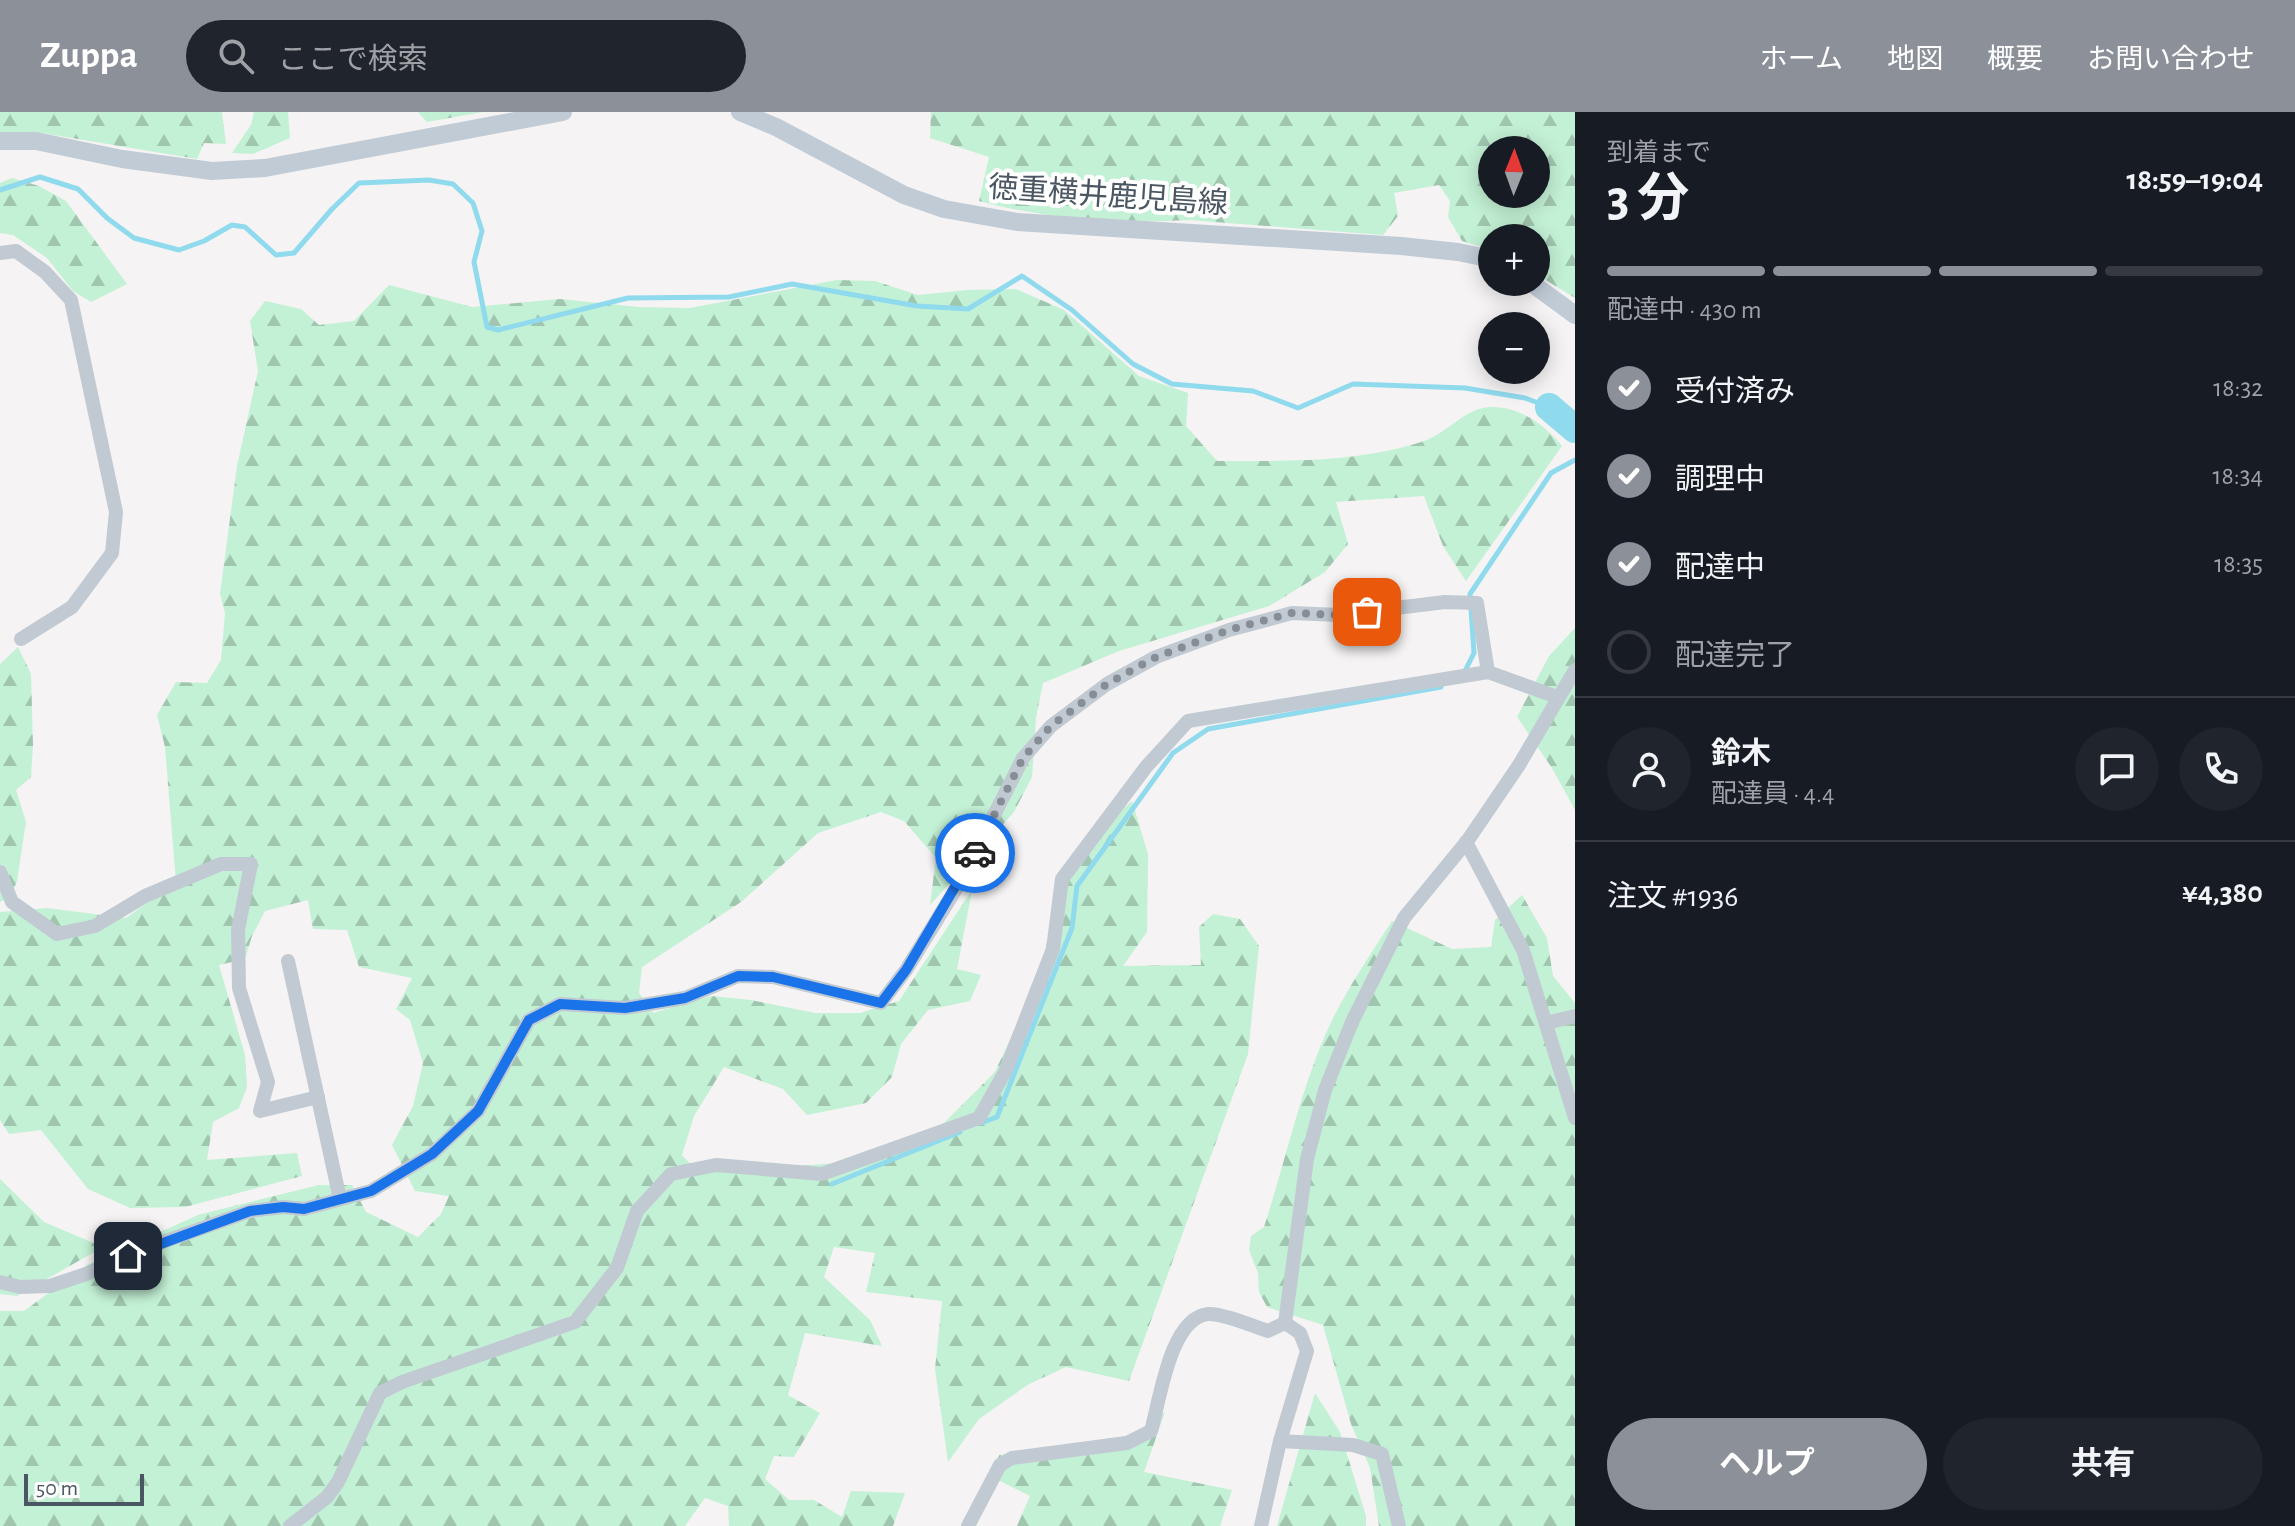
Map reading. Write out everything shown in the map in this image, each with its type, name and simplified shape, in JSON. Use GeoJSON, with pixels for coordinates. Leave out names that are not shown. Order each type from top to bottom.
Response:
{"type":"FeatureCollection","features":[{"type":"Feature","properties":{"kind":"main road"},"geometry":{"type":"LineString","coordinates":[[0,141],[36,141],[122,159],[212,171],[279,166],[563,112]]}},
{"type":"Feature","properties":{"kind":"main road","name":"徳重横井鹿児島線"},"geometry":{"type":"LineString","coordinates":[[740,112],[776,127],[904,195],[944,209],[1017,222],[1386,244],[1478,256]]}},
{"type":"Feature","properties":{"kind":"main road"},"geometry":{"type":"LineString","coordinates":[[1549,296],[1575,315]]}},
{"type":"Feature","properties":{"kind":"street"},"geometry":{"type":"LineString","coordinates":[[0,253],[16,251],[45,272],[71,300],[116,512],[112,553],[96,575],[72,607],[21,639]]}},
{"type":"Feature","properties":{"kind":"street"},"geometry":{"type":"LineString","coordinates":[[0,1282],[20,1287],[50,1286],[250,1211],[283,1207],[304,1209],[371,1191],[432,1154],[478,1111],[529,1020],[560,1004],[625,1008],[685,998],[738,976],[773,977],[881,1003],[906,970],[959,884],[1023,758],[1051,726],[1107,684],[1156,657],[1229,630],[1292,613],[1339,615],[1445,602],[1477,603],[1488,672]]}},
{"type":"Feature","properties":{"kind":"street"},"geometry":{"type":"LineString","coordinates":[[1285,1323],[1307,1159],[1325,1090],[1352,1022],[1404,918],[1466,842],[1519,765],[1575,670]]}},
{"type":"Feature","properties":{"kind":"street"},"geometry":{"type":"LineString","coordinates":[[290,1526],[327,1497],[338,1482],[380,1393],[402,1382],[575,1322],[617,1268],[637,1211],[671,1174],[716,1165],[822,1174],[979,1118],[1005,1072],[1053,949],[1062,879],[1146,767],[1188,721],[1488,672],[1557,697]]}},
{"type":"Feature","properties":{"kind":"street"},"geometry":{"type":"LineString","coordinates":[[1466,842],[1523,950],[1575,1118]]}},
{"type":"Feature","properties":{"kind":"street"},"geometry":{"type":"LineString","coordinates":[[0,872],[12,902],[57,934],[95,926],[145,896],[221,864],[251,864],[238,930],[239,988],[268,1082],[260,1111],[318,1097]]}},
{"type":"Feature","properties":{"kind":"street"},"geometry":{"type":"LineString","coordinates":[[288,961],[340,1199]]}},
{"type":"Feature","properties":{"kind":"street"},"geometry":{"type":"LineString","coordinates":[[1546,1023],[1575,1016]]}},
{"type":"Feature","properties":{"kind":"street"},"geometry":{"type":"LineString","coordinates":[[968,1526],[1000,1465],[1012,1458],[1127,1443],[1151,1431],[1177,1338],[1193,1319],[1210,1314],[1268,1331],[1285,1323]]}},
{"type":"Feature","properties":{"kind":"street"},"geometry":{"type":"LineString","coordinates":[[1261,1526],[1280,1441],[1307,1351],[1300,1333],[1285,1323]]}},
{"type":"Feature","properties":{"kind":"street"},"geometry":{"type":"LineString","coordinates":[[1280,1441],[1353,1445],[1382,1454],[1399,1526]]}},
{"type":"Feature","properties":{"kind":"green space"},"geometry":{"type":"Polygon","coordinates":[[[0,112],[222,112],[226,144],[204,143],[197,159],[42,133],[0,133],[0,112]]]}},
{"type":"Feature","properties":{"kind":"green space"},"geometry":{"type":"Polygon","coordinates":[[[254,112],[288,112],[290,138],[253,154],[232,153],[251,125],[254,112]]]}},
{"type":"Feature","properties":{"kind":"green space"},"geometry":{"type":"Polygon","coordinates":[[[418,112],[483,112],[427,122],[418,112]]]}},
{"type":"Feature","properties":{"kind":"green space"},"geometry":{"type":"Polygon","coordinates":[[[931,112],[1575,112],[1575,298],[1550,283],[1550,224],[1478,224],[1478,246],[1462,241],[1448,217],[1450,201],[1439,185],[1394,193],[1398,216],[1383,235],[1189,220],[1083,219],[979,201],[989,157],[930,138],[931,112]]]}},
{"type":"Feature","properties":{"kind":"green space"},"geometry":{"type":"Polygon","coordinates":[[[12,178],[39,186],[66,201],[127,284],[91,302],[73,291],[47,258],[13,235],[0,233],[0,183],[12,178]]]}},
{"type":"Feature","properties":{"kind":"green space"},"geometry":{"type":"Polygon","coordinates":[[[837,280],[875,281],[918,295],[1016,289],[1064,310],[1139,376],[1188,393],[1186,426],[1217,461],[1321,459],[1399,448],[1424,441],[1471,412],[1489,407],[1521,413],[1547,430],[1562,446],[1466,581],[1443,546],[1424,496],[1336,502],[1348,544],[1325,572],[1269,606],[1119,651],[1043,683],[1036,718],[1032,777],[1014,812],[930,905],[936,858],[904,821],[881,812],[818,833],[741,902],[642,967],[639,993],[653,1013],[711,996],[751,1000],[815,1013],[860,1013],[899,1001],[972,890],[957,969],[981,975],[970,1001],[928,1010],[901,1044],[892,1077],[866,1103],[807,1115],[783,1089],[724,1067],[694,1116],[682,1155],[697,1171],[740,1171],[883,1159],[940,1127],[995,1072],[1038,979],[1054,913],[1087,841],[1132,801],[1148,854],[1147,932],[1123,966],[1201,965],[1199,927],[1213,914],[1240,919],[1259,946],[1248,1054],[1129,1381],[1066,1367],[1029,1384],[979,1419],[948,1462],[935,1369],[942,1301],[866,1292],[875,1253],[834,1247],[824,1277],[870,1320],[882,1346],[805,1333],[788,1395],[820,1413],[794,1457],[774,1456],[765,1479],[789,1500],[814,1500],[842,1517],[851,1491],[905,1493],[893,1526],[729,1526],[728,1506],[705,1498],[685,1526],[0,1526],[0,1311],[24,1311],[87,1265],[198,1215],[319,1185],[352,1185],[366,1212],[418,1237],[441,1214],[449,1196],[415,1191],[392,1145],[413,1106],[423,1063],[410,1020],[396,1009],[412,978],[359,967],[347,930],[313,929],[308,900],[265,911],[245,959],[219,965],[245,1055],[247,1087],[239,1108],[213,1122],[207,1160],[297,1153],[302,1176],[185,1207],[130,1208],[88,1189],[41,1130],[9,1134],[0,1120],[0,912],[47,908],[126,918],[176,882],[165,747],[157,715],[176,682],[207,683],[221,660],[225,613],[220,594],[237,466],[258,371],[250,321],[265,301],[301,309],[319,325],[354,321],[389,285],[472,307],[560,299],[639,307],[690,308],[837,280]]]}},
{"type":"Feature","properties":{"kind":"green space"},"geometry":{"type":"Polygon","coordinates":[[[1575,628],[1575,810],[1552,768],[1517,717],[1549,656],[1575,628]]]}},
{"type":"Feature","properties":{"kind":"green space"},"geometry":{"type":"Polygon","coordinates":[[[18,647],[31,674],[31,777],[16,790],[26,822],[17,881],[11,896],[0,902],[0,664],[18,647]]]}},
{"type":"Feature","properties":{"kind":"green space"},"geometry":{"type":"Polygon","coordinates":[[[1522,895],[1547,938],[1553,976],[1575,1003],[1575,1526],[1379,1526],[1370,1468],[1351,1424],[1323,1325],[1267,1307],[1259,1292],[1258,1273],[1249,1250],[1251,1236],[1264,1227],[1300,1105],[1326,1033],[1349,989],[1392,921],[1452,949],[1491,947],[1495,920],[1522,895]]]}},
{"type":"Feature","properties":{"kind":"green space"},"geometry":{"type":"Polygon","coordinates":[[[0,1179],[44,1222],[103,1247],[17,1296],[0,1294],[0,1179]]]}},
{"type":"Feature","properties":{"kind":"green space"},"geometry":{"type":"Polygon","coordinates":[[[1315,1393],[1340,1432],[1366,1516],[1366,1526],[1277,1526],[1315,1393]]]}},
{"type":"Feature","properties":{"kind":"green space"},"geometry":{"type":"Polygon","coordinates":[[[1165,1412],[1144,1472],[1232,1490],[1220,1526],[1017,1526],[1030,1496],[990,1476],[999,1455],[1132,1435],[1165,1412]]]}},
{"type":"Feature","properties":{"kind":"waterway"},"geometry":{"type":"LineString","coordinates":[[0,190],[40,177],[78,189],[107,218],[134,238],[179,250],[204,241],[232,225],[245,227],[276,255],[294,253],[359,183],[429,180],[453,184],[473,203],[482,231],[474,262],[487,327],[498,330],[628,298],[729,297],[792,284],[917,306],[968,309],[1022,276],[1072,310],[1133,364],[1172,384],[1253,391],[1298,408],[1353,384],[1465,388],[1525,398],[1549,407]]}},
{"type":"Feature","properties":{"kind":"waterway"},"geometry":{"type":"LineString","coordinates":[[1549,407],[1575,429]]}},
{"type":"Feature","properties":{"kind":"waterway"},"geometry":{"type":"LineString","coordinates":[[1464,673],[1474,653],[1470,594],[1551,473],[1575,460]]}},
{"type":"Feature","properties":{"kind":"waterway"},"geometry":{"type":"LineString","coordinates":[[981,1123],[997,1117],[1072,928],[1077,886],[1173,753],[1208,729],[1441,687]]}},
{"type":"Feature","properties":{"kind":"waterway"},"geometry":{"type":"LineString","coordinates":[[832,1184],[960,1132]]}},
{"type":"Feature","properties":{"kind":"way so far"},"geometry":{"type":"LineString","coordinates":[[975,853],[1023,758],[1051,726],[1107,684],[1156,657],[1229,630],[1292,613],[1339,615],[1367,612]]}},
{"type":"Feature","properties":{"kind":"route"},"geometry":{"type":"LineString","coordinates":[[128,1256],[250,1211],[283,1207],[304,1209],[371,1191],[432,1154],[478,1111],[529,1020],[560,1004],[625,1008],[685,998],[738,976],[773,977],[881,1003],[906,970],[975,853]]}}]}
